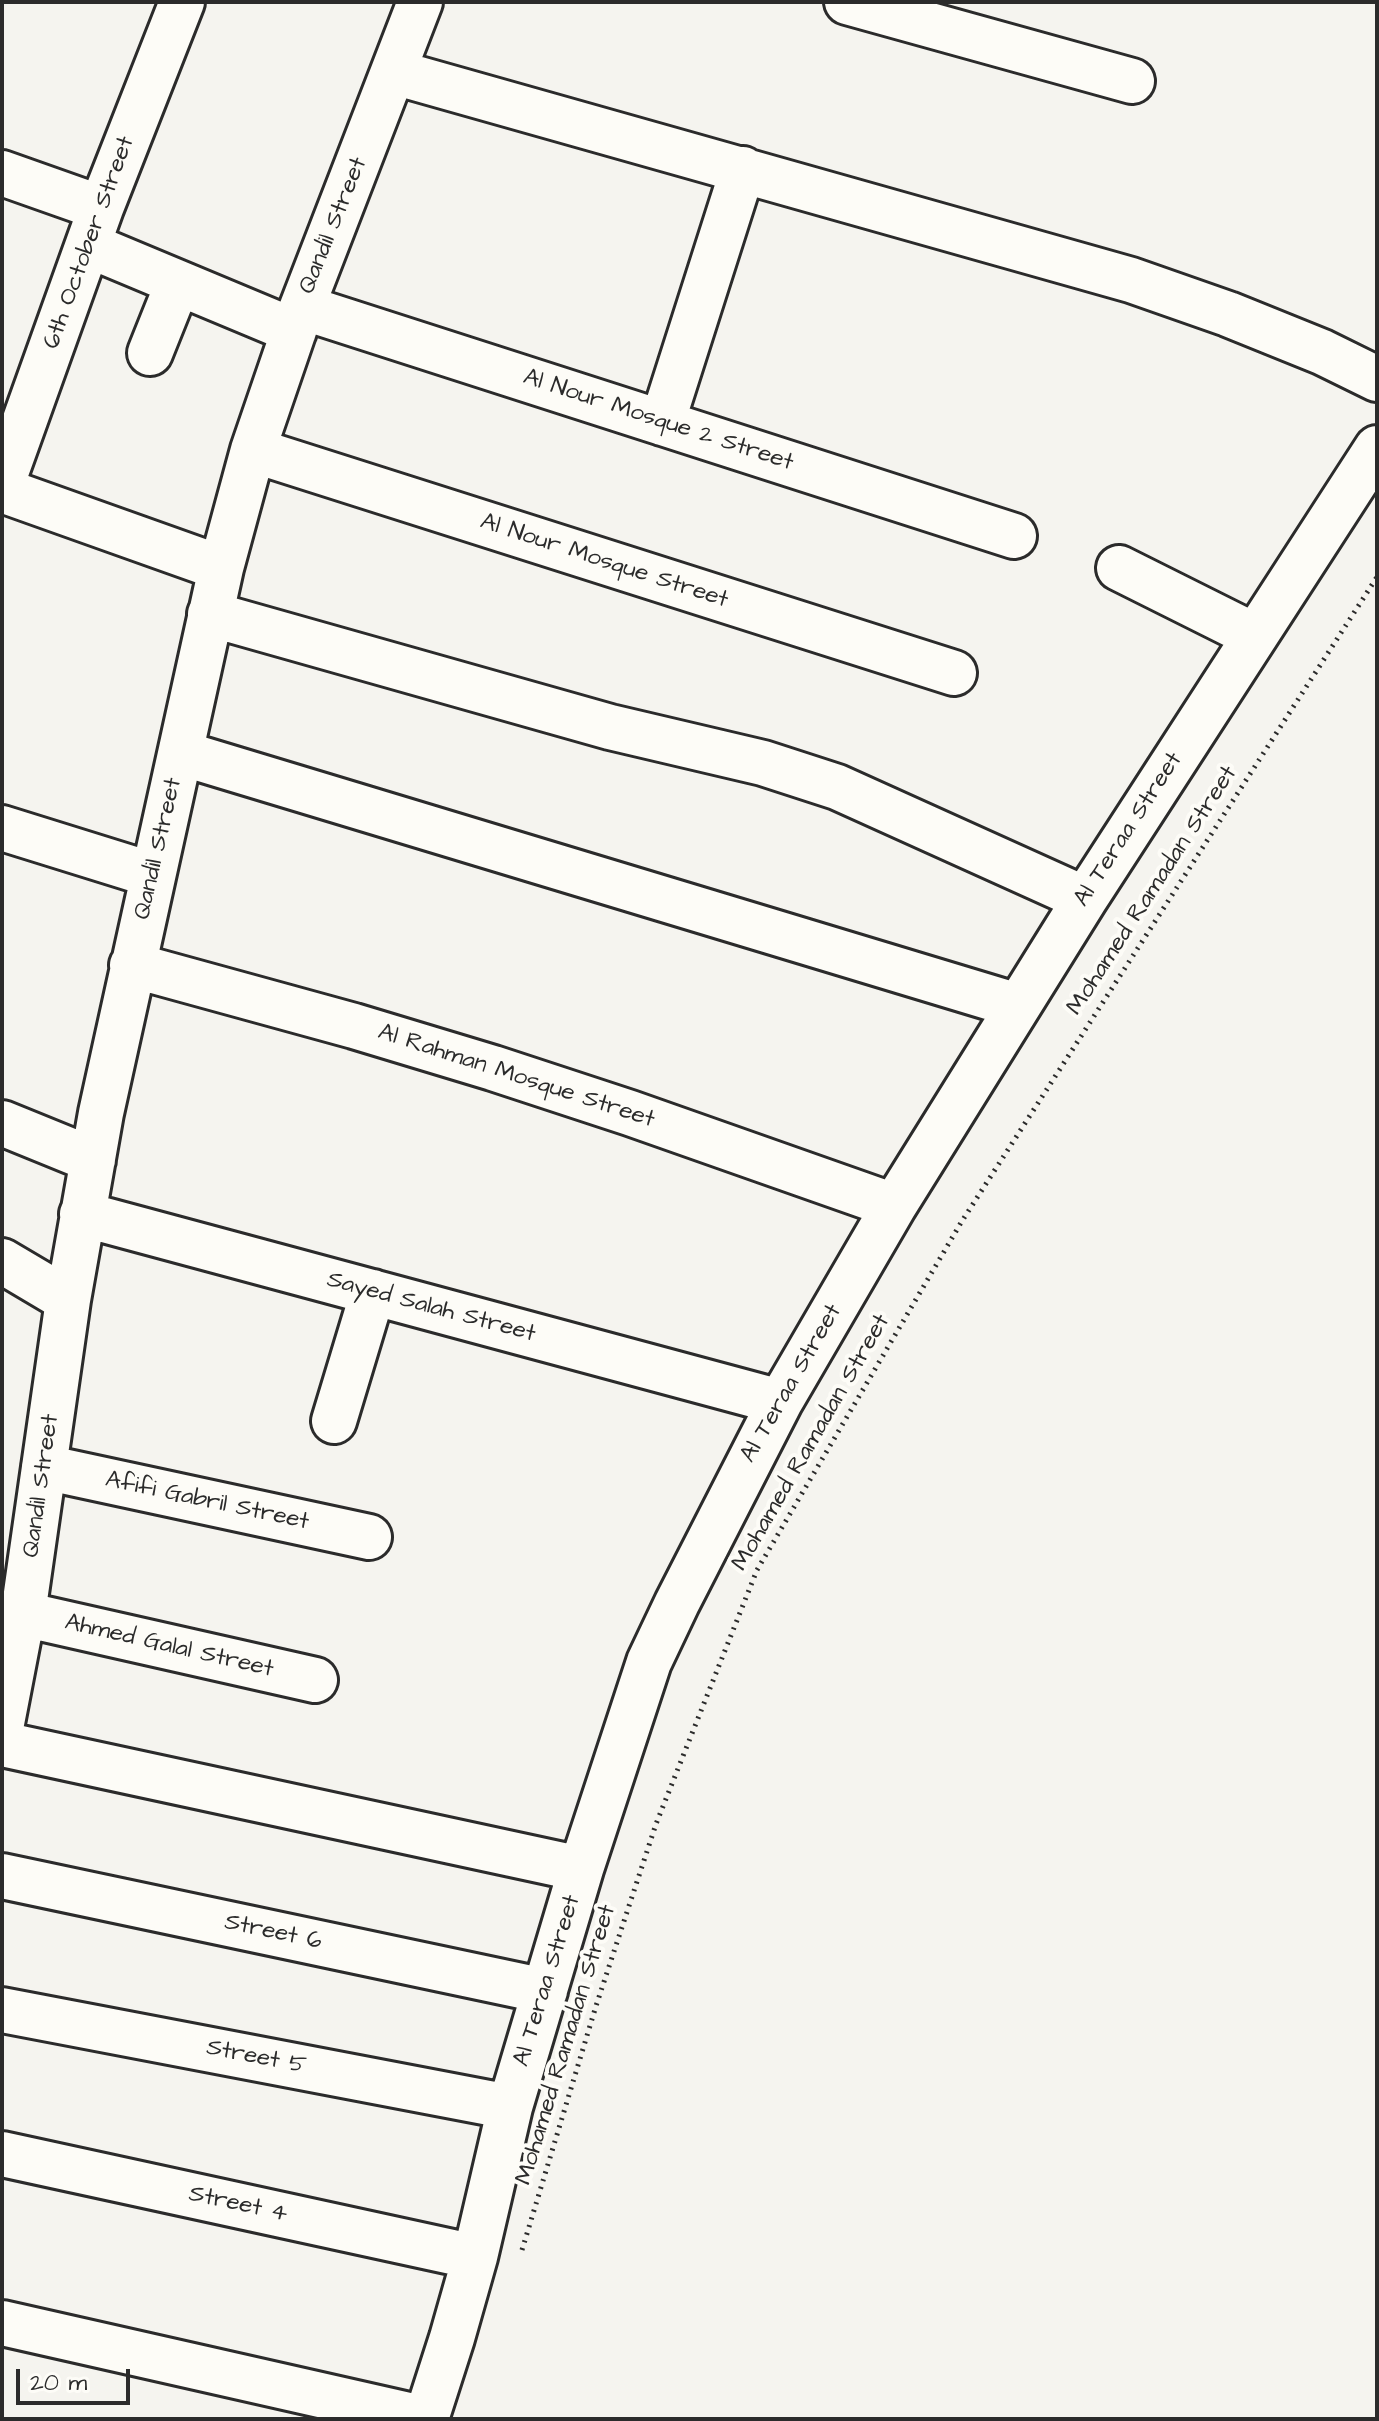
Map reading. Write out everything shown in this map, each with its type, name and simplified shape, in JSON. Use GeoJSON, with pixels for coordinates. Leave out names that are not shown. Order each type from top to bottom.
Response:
{"type":"FeatureCollection","features":[{"type":"Feature","properties":{"kind":"street","name":"6th October Street"},"geometry":{"type":"LineString","coordinates":[[2,487],[94,227],[182,2]]}},
{"type":"Feature","properties":{"kind":"street","name":"Qandil Street"},"geometry":{"type":"LineString","coordinates":[[2,1723],[15,1622],[44,1467],[82,1214],[132,965],[221,568],[253,450],[298,319],[420,2]]}},
{"type":"Feature","properties":{"kind":"street"},"geometry":{"type":"LineString","coordinates":[[847,2],[1132,81]]}},
{"type":"Feature","properties":{"kind":"street"},"geometry":{"type":"LineString","coordinates":[[394,72],[1131,280],[1228,314],[1322,352],[1377,379]]}},
{"type":"Feature","properties":{"kind":"street"},"geometry":{"type":"LineString","coordinates":[[662,423],[743,169]]}},
{"type":"Feature","properties":{"kind":"street","name":"Al Nour Mosque 2 Street"},"geometry":{"type":"LineString","coordinates":[[2,173],[94,227],[178,283],[662,423],[1014,536]]}},
{"type":"Feature","properties":{"kind":"street"},"geometry":{"type":"LineString","coordinates":[[150,353],[178,283]]}},
{"type":"Feature","properties":{"kind":"street","name":"Al Teraa Street"},"geometry":{"type":"LineString","coordinates":[[426,2419],[475,2257],[510,2107],[581,1869],[649,1662],[742,1472],[894,1206],[1085,899],[1377,448]]}},
{"type":"Feature","properties":{"kind":"street","name":"Al Nour Mosque Street"},"geometry":{"type":"LineString","coordinates":[[253,450],[954,673]]}},
{"type":"Feature","properties":{"kind":"street"},"geometry":{"type":"LineString","coordinates":[[2,487],[221,568]]}},
{"type":"Feature","properties":{"kind":"street"},"geometry":{"type":"LineString","coordinates":[[1119,568],[1255,636]]}},
{"type":"Feature","properties":{"kind":"street"},"geometry":{"type":"LineString","coordinates":[[210,614],[610,727],[763,763],[837,787],[1085,899]]}},
{"type":"Feature","properties":{"kind":"street"},"geometry":{"type":"LineString","coordinates":[[181,753],[1018,1006]]}},
{"type":"Feature","properties":{"kind":"street"},"geometry":{"type":"LineString","coordinates":[[2,828],[153,875]]}},
{"type":"Feature","properties":{"kind":"street","name":"Al Rahman Mosque Street"},"geometry":{"type":"LineString","coordinates":[[132,965],[493,1068],[894,1206]]}},
{"type":"Feature","properties":{"kind":"street"},"geometry":{"type":"LineString","coordinates":[[2,1123],[93,1160]]}},
{"type":"Feature","properties":{"kind":"street","name":"Sayed Salah Street"},"geometry":{"type":"LineString","coordinates":[[82,1214],[780,1402]]}},
{"type":"Feature","properties":{"kind":"street"},"geometry":{"type":"LineString","coordinates":[[2,1261],[68,1300]]}},
{"type":"Feature","properties":{"kind":"street"},"geometry":{"type":"LineString","coordinates":[[334,1421],[373,1292]]}},
{"type":"Feature","properties":{"kind":"street","name":"Afifi Gabril Street"},"geometry":{"type":"LineString","coordinates":[[44,1467],[369,1537]]}},
{"type":"Feature","properties":{"kind":"street","name":"Ahmed Galal Street"},"geometry":{"type":"LineString","coordinates":[[15,1622],[315,1680]]}},
{"type":"Feature","properties":{"kind":"street"},"geometry":{"type":"LineString","coordinates":[[2,1744],[581,1869]]}},
{"type":"Feature","properties":{"kind":"street","name":"Street 6"},"geometry":{"type":"LineString","coordinates":[[2,1876],[545,1991]]}},
{"type":"Feature","properties":{"kind":"street","name":"Street 5"},"geometry":{"type":"LineString","coordinates":[[2,2010],[510,2107]]}},
{"type":"Feature","properties":{"kind":"street","name":"Street 4"},"geometry":{"type":"LineString","coordinates":[[2,2154],[475,2257]]}},
{"type":"Feature","properties":{"kind":"street"},"geometry":{"type":"LineString","coordinates":[[2,2323],[426,2419]]}},
{"type":"Feature","properties":{"kind":"path","name":"Mohamed Ramadan Street"},"geometry":{"type":"LineString","coordinates":[[522,2251],[596,2006],[656,1824],[757,1570],[962,1221],[1377,577]]}}]}
